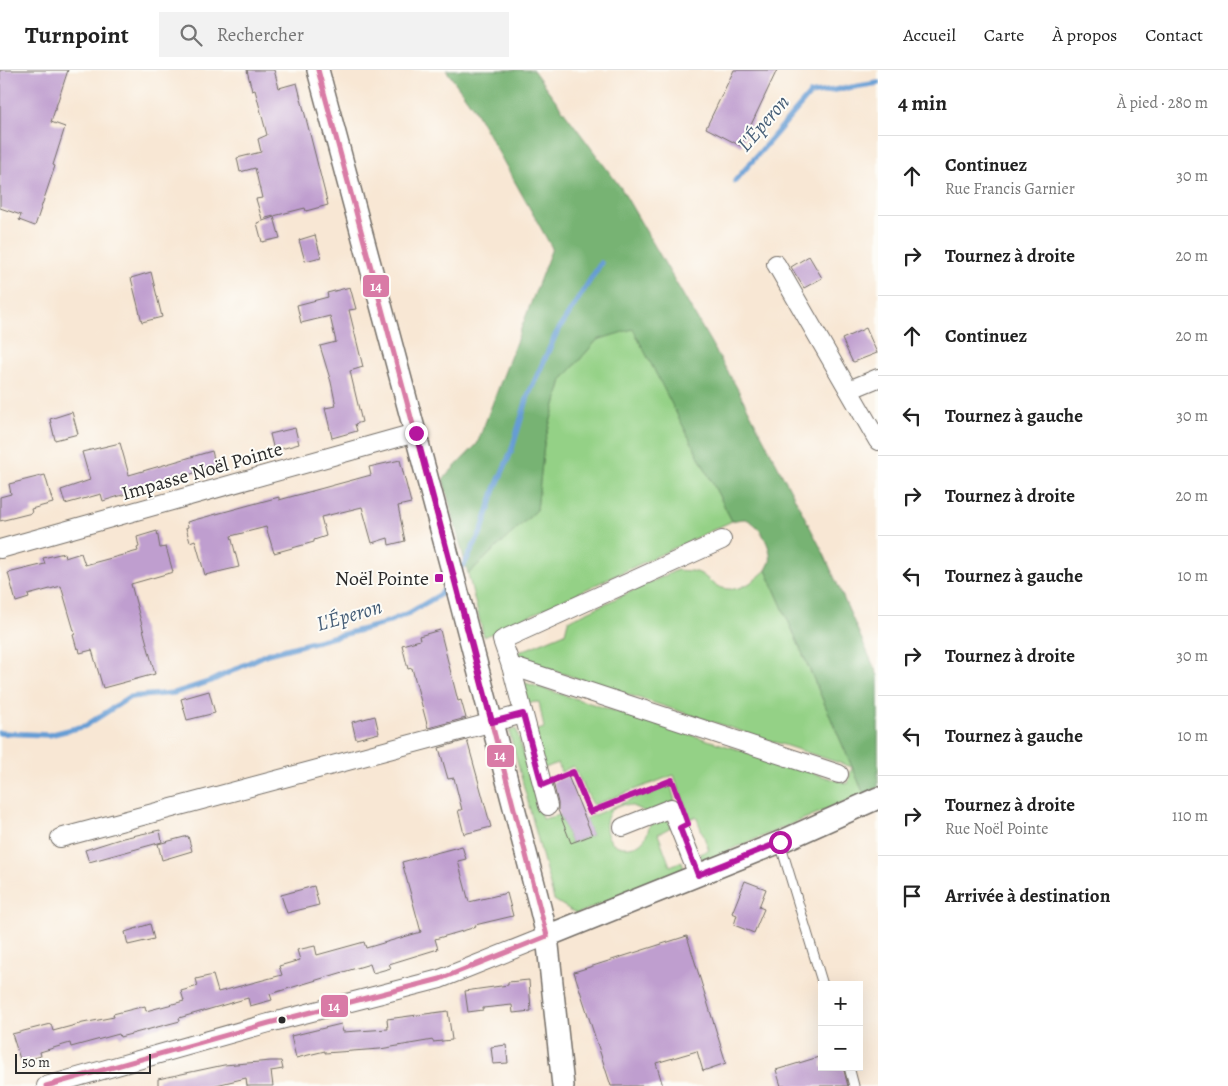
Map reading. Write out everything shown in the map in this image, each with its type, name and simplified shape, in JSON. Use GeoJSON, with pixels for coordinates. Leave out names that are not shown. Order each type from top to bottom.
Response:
{"type":"FeatureCollection","features":[{"type":"Feature","properties":{"kind":"street"},"geometry":{"type":"LineString","coordinates":[[318,70],[452,568],[547,936],[564,1086]]}},
{"type":"Feature","properties":{"kind":"street"},"geometry":{"type":"LineString","coordinates":[[776,264],[878,441]]}},
{"type":"Feature","properties":{"kind":"street"},"geometry":{"type":"LineString","coordinates":[[849,390],[878,378]]}},
{"type":"Feature","properties":{"kind":"street","name":"Impasse Noël Pointe"},"geometry":{"type":"LineString","coordinates":[[0,549],[416,433]]}},
{"type":"Feature","properties":{"kind":"street"},"geometry":{"type":"LineString","coordinates":[[548,806],[511,666],[502,640],[722,540]]}},
{"type":"Feature","properties":{"kind":"street"},"geometry":{"type":"LineString","coordinates":[[511,666],[839,774]]}},
{"type":"Feature","properties":{"kind":"street"},"geometry":{"type":"LineString","coordinates":[[60,838],[253,788],[523,714]]}},
{"type":"Feature","properties":{"kind":"street"},"geometry":{"type":"LineString","coordinates":[[46,1086],[269,1023],[440,979],[780,842],[878,798]]}},
{"type":"Feature","properties":{"kind":"street"},"geometry":{"type":"LineString","coordinates":[[623,827],[671,808],[698,875]]}},
{"type":"Feature","properties":{"kind":"lane"},"geometry":{"type":"LineString","coordinates":[[780,842],[822,981]]}},
{"type":"Feature","properties":{"kind":"lane"},"geometry":{"type":"LineString","coordinates":[[850,1071],[854,1086]]}},
{"type":"Feature","properties":{"kind":"path"},"geometry":{"type":"LineString","coordinates":[[542,785],[573,772],[590,812],[672,780],[677,796]]}},
{"type":"Feature","properties":{"kind":"green space"},"geometry":{"type":"Polygon","coordinates":[[[446,70],[533,70],[621,188],[736,386],[824,554],[878,676],[878,788],[864,794],[766,570],[770,557],[764,537],[760,530],[750,521],[745,519],[732,521],[633,329],[597,340],[562,380],[544,444],[537,510],[468,574],[443,479],[477,444],[552,248],[473,107],[446,70]]]}},
{"type":"Feature","properties":{"kind":"green space"},"geometry":{"type":"Polygon","coordinates":[[[633,328],[732,521],[484,637],[468,574],[537,510],[544,444],[562,380],[597,340],[633,328]]]}},
{"type":"Feature","properties":{"kind":"green space"},"geometry":{"type":"Polygon","coordinates":[[[677,570],[699,573],[717,586],[731,589],[750,583],[766,570],[864,794],[703,861],[699,854],[709,850],[696,816],[690,819],[674,775],[593,805],[573,766],[561,772],[558,763],[542,769],[532,732],[544,728],[539,702],[525,703],[516,680],[848,784],[852,767],[524,661],[517,653],[565,633],[568,621],[677,570]]]}},
{"type":"Feature","properties":{"kind":"green space"},"geometry":{"type":"Polygon","coordinates":[[[516,728],[542,819],[560,815],[571,843],[592,835],[585,819],[670,783],[675,801],[646,812],[628,805],[618,806],[611,811],[607,818],[606,827],[608,836],[613,843],[622,847],[634,846],[644,839],[648,833],[649,826],[667,817],[671,827],[658,834],[670,866],[682,861],[684,869],[577,914],[554,900],[509,731],[516,728]]]}},
{"type":"Feature","properties":{"kind":"building"},"geometry":{"type":"Polygon","coordinates":[[[0,70],[68,70],[51,122],[65,127],[53,165],[55,166],[35,226],[19,220],[21,215],[0,208],[0,70]]]}},
{"type":"Feature","properties":{"kind":"building"},"geometry":{"type":"Polygon","coordinates":[[[247,70],[274,70],[279,88],[297,83],[328,205],[306,211],[305,208],[262,219],[256,199],[262,198],[255,168],[240,172],[237,158],[261,152],[258,139],[267,135],[255,90],[252,91],[247,70]]]}},
{"type":"Feature","properties":{"kind":"building"},"geometry":{"type":"Polygon","coordinates":[[[734,70],[777,70],[741,146],[706,128],[734,70]]]}},
{"type":"Feature","properties":{"kind":"building"},"geometry":{"type":"Polygon","coordinates":[[[274,217],[280,238],[262,242],[257,223],[274,217]]]}},
{"type":"Feature","properties":{"kind":"building"},"geometry":{"type":"Polygon","coordinates":[[[315,235],[321,257],[305,261],[299,240],[315,235]]]}},
{"type":"Feature","properties":{"kind":"building"},"geometry":{"type":"Polygon","coordinates":[[[809,256],[822,278],[804,288],[791,267],[809,256]]]}},
{"type":"Feature","properties":{"kind":"building"},"geometry":{"type":"Polygon","coordinates":[[[151,272],[162,317],[142,322],[131,278],[151,272]]]}},
{"type":"Feature","properties":{"kind":"building"},"geometry":{"type":"Polygon","coordinates":[[[350,287],[356,309],[349,310],[363,367],[350,371],[362,422],[355,424],[357,431],[332,438],[325,408],[336,406],[320,346],[336,342],[330,316],[301,323],[297,305],[328,297],[327,293],[350,287]]]}},
{"type":"Feature","properties":{"kind":"building"},"geometry":{"type":"Polygon","coordinates":[[[866,328],[877,353],[854,362],[842,339],[866,328]]]}},
{"type":"Feature","properties":{"kind":"building"},"geometry":{"type":"Polygon","coordinates":[[[72,412],[78,434],[55,440],[50,419],[72,412]]]}},
{"type":"Feature","properties":{"kind":"building"},"geometry":{"type":"Polygon","coordinates":[[[295,428],[299,444],[274,451],[270,434],[295,428]]]}},
{"type":"Feature","properties":{"kind":"building"},"geometry":{"type":"Polygon","coordinates":[[[120,443],[129,475],[212,451],[216,467],[126,492],[126,494],[103,501],[101,494],[65,504],[61,490],[90,480],[82,452],[120,443]]]}},
{"type":"Feature","properties":{"kind":"building"},"geometry":{"type":"Polygon","coordinates":[[[400,460],[411,503],[398,506],[405,541],[389,545],[388,538],[372,543],[362,507],[321,517],[326,536],[314,540],[314,542],[274,553],[266,527],[231,536],[239,567],[205,575],[195,540],[190,542],[186,528],[188,527],[187,522],[371,475],[369,467],[400,460]]]}},
{"type":"Feature","properties":{"kind":"building"},"geometry":{"type":"Polygon","coordinates":[[[45,475],[53,503],[31,509],[32,513],[0,521],[0,497],[11,494],[9,484],[45,475]]]}},
{"type":"Feature","properties":{"kind":"building"},"geometry":{"type":"Polygon","coordinates":[[[157,531],[160,548],[166,547],[173,572],[131,584],[155,674],[103,688],[92,650],[80,653],[79,648],[77,649],[73,635],[75,634],[61,586],[28,595],[29,598],[16,602],[8,573],[45,564],[43,558],[64,553],[65,558],[81,553],[85,565],[138,551],[137,537],[157,531]]]}},
{"type":"Feature","properties":{"kind":"building"},"geometry":{"type":"Polygon","coordinates":[[[440,630],[458,701],[461,700],[466,718],[428,728],[412,668],[408,669],[402,645],[420,640],[419,636],[440,630]]]}},
{"type":"Feature","properties":{"kind":"building"},"geometry":{"type":"Polygon","coordinates":[[[209,691],[215,713],[187,720],[181,699],[209,691]]]}},
{"type":"Feature","properties":{"kind":"building"},"geometry":{"type":"Polygon","coordinates":[[[375,716],[379,733],[356,739],[352,722],[375,716]]]}},
{"type":"Feature","properties":{"kind":"building"},"geometry":{"type":"Polygon","coordinates":[[[467,740],[491,827],[464,834],[458,810],[462,810],[454,778],[448,779],[439,748],[467,740]]]}},
{"type":"Feature","properties":{"kind":"building"},"geometry":{"type":"Polygon","coordinates":[[[568,776],[592,835],[571,843],[558,810],[553,782],[568,776]]]}},
{"type":"Feature","properties":{"kind":"building"},"geometry":{"type":"Polygon","coordinates":[[[160,830],[162,842],[89,862],[85,850],[123,838],[160,830]]]}},
{"type":"Feature","properties":{"kind":"building"},"geometry":{"type":"Polygon","coordinates":[[[188,836],[192,851],[162,860],[158,844],[188,836]]]}},
{"type":"Feature","properties":{"kind":"building"},"geometry":{"type":"Polygon","coordinates":[[[462,846],[466,859],[458,861],[469,902],[507,893],[513,916],[475,925],[476,927],[435,939],[438,949],[389,964],[391,968],[373,973],[370,964],[270,994],[272,1000],[250,1006],[248,998],[179,1018],[180,1021],[120,1037],[119,1034],[71,1047],[70,1043],[40,1052],[41,1056],[21,1062],[12,1034],[51,1024],[53,1031],[114,1017],[113,1014],[145,1006],[146,1011],[184,1001],[181,991],[198,986],[196,979],[213,975],[218,992],[282,975],[279,966],[300,960],[297,950],[315,946],[317,955],[364,942],[366,948],[421,932],[402,862],[462,846]]]}},
{"type":"Feature","properties":{"kind":"building"},"geometry":{"type":"Polygon","coordinates":[[[745,881],[766,889],[759,907],[764,909],[754,933],[734,925],[737,915],[732,913],[745,881]]]}},
{"type":"Feature","properties":{"kind":"building"},"geometry":{"type":"Polygon","coordinates":[[[314,886],[319,905],[287,913],[281,895],[314,886]]]}},
{"type":"Feature","properties":{"kind":"building"},"geometry":{"type":"Polygon","coordinates":[[[150,924],[154,939],[128,945],[125,932],[150,924]]]}},
{"type":"Feature","properties":{"kind":"building"},"geometry":{"type":"Polygon","coordinates":[[[687,936],[726,1063],[703,1071],[697,1051],[656,1063],[663,1086],[611,1086],[574,972],[687,936]]]}},
{"type":"Feature","properties":{"kind":"building"},"geometry":{"type":"Polygon","coordinates":[[[529,980],[531,1011],[513,1013],[512,1005],[483,1008],[483,1010],[468,1012],[465,991],[508,985],[508,982],[529,980]]]}},
{"type":"Feature","properties":{"kind":"building"},"geometry":{"type":"Polygon","coordinates":[[[448,1011],[452,1040],[433,1042],[433,1040],[380,1049],[325,1053],[325,1051],[296,1058],[291,1036],[341,1024],[343,1032],[388,1029],[387,1019],[448,1011]]]}},
{"type":"Feature","properties":{"kind":"building"},"geometry":{"type":"Polygon","coordinates":[[[506,1045],[508,1063],[493,1064],[491,1047],[506,1045]]]}},
{"type":"Feature","properties":{"kind":"building"},"geometry":{"type":"Polygon","coordinates":[[[818,1057],[818,1071],[844,1071],[848,1086],[781,1086],[776,1070],[818,1057]]]}},
{"type":"Feature","properties":{"kind":"building"},"geometry":{"type":"Polygon","coordinates":[[[281,1061],[283,1069],[271,1071],[273,1086],[247,1086],[246,1078],[212,1086],[158,1086],[158,1079],[224,1065],[281,1061]]]}},
{"type":"Feature","properties":{"kind":"waterway","name":"L'Éperon"},"geometry":{"type":"LineString","coordinates":[[735,181],[810,94],[878,83]]}},
{"type":"Feature","properties":{"kind":"waterway","name":"L'Éperon"},"geometry":{"type":"LineString","coordinates":[[457,573],[465,563],[482,530],[495,489],[511,452],[528,396],[556,334],[601,263]]}},
{"type":"Feature","properties":{"kind":"waterway","name":"L'Éperon"},"geometry":{"type":"LineString","coordinates":[[0,733],[49,735],[85,726],[130,697],[174,693],[211,681],[267,654],[380,625],[409,613],[441,594],[450,582]]}},
{"type":"Feature","properties":{"kind":"transit line","name":"14"},"geometry":{"type":"LineString","coordinates":[[318,70],[457,589],[547,936]]}},
{"type":"Feature","properties":{"kind":"transit line","name":"14"},"geometry":{"type":"LineString","coordinates":[[46,1086],[269,1023],[440,979],[547,936]]}},
{"type":"Feature","properties":{"kind":"place","name":"Noël Pointe"},"geometry":{"type":"Point","coordinates":[439,578]}},
{"type":"Feature","properties":{"kind":"route"},"geometry":{"type":"LineString","coordinates":[[416,433],[492,722],[523,714],[542,785],[573,772],[590,812],[672,780],[688,824],[680,828],[698,875],[780,842]]}}]}
